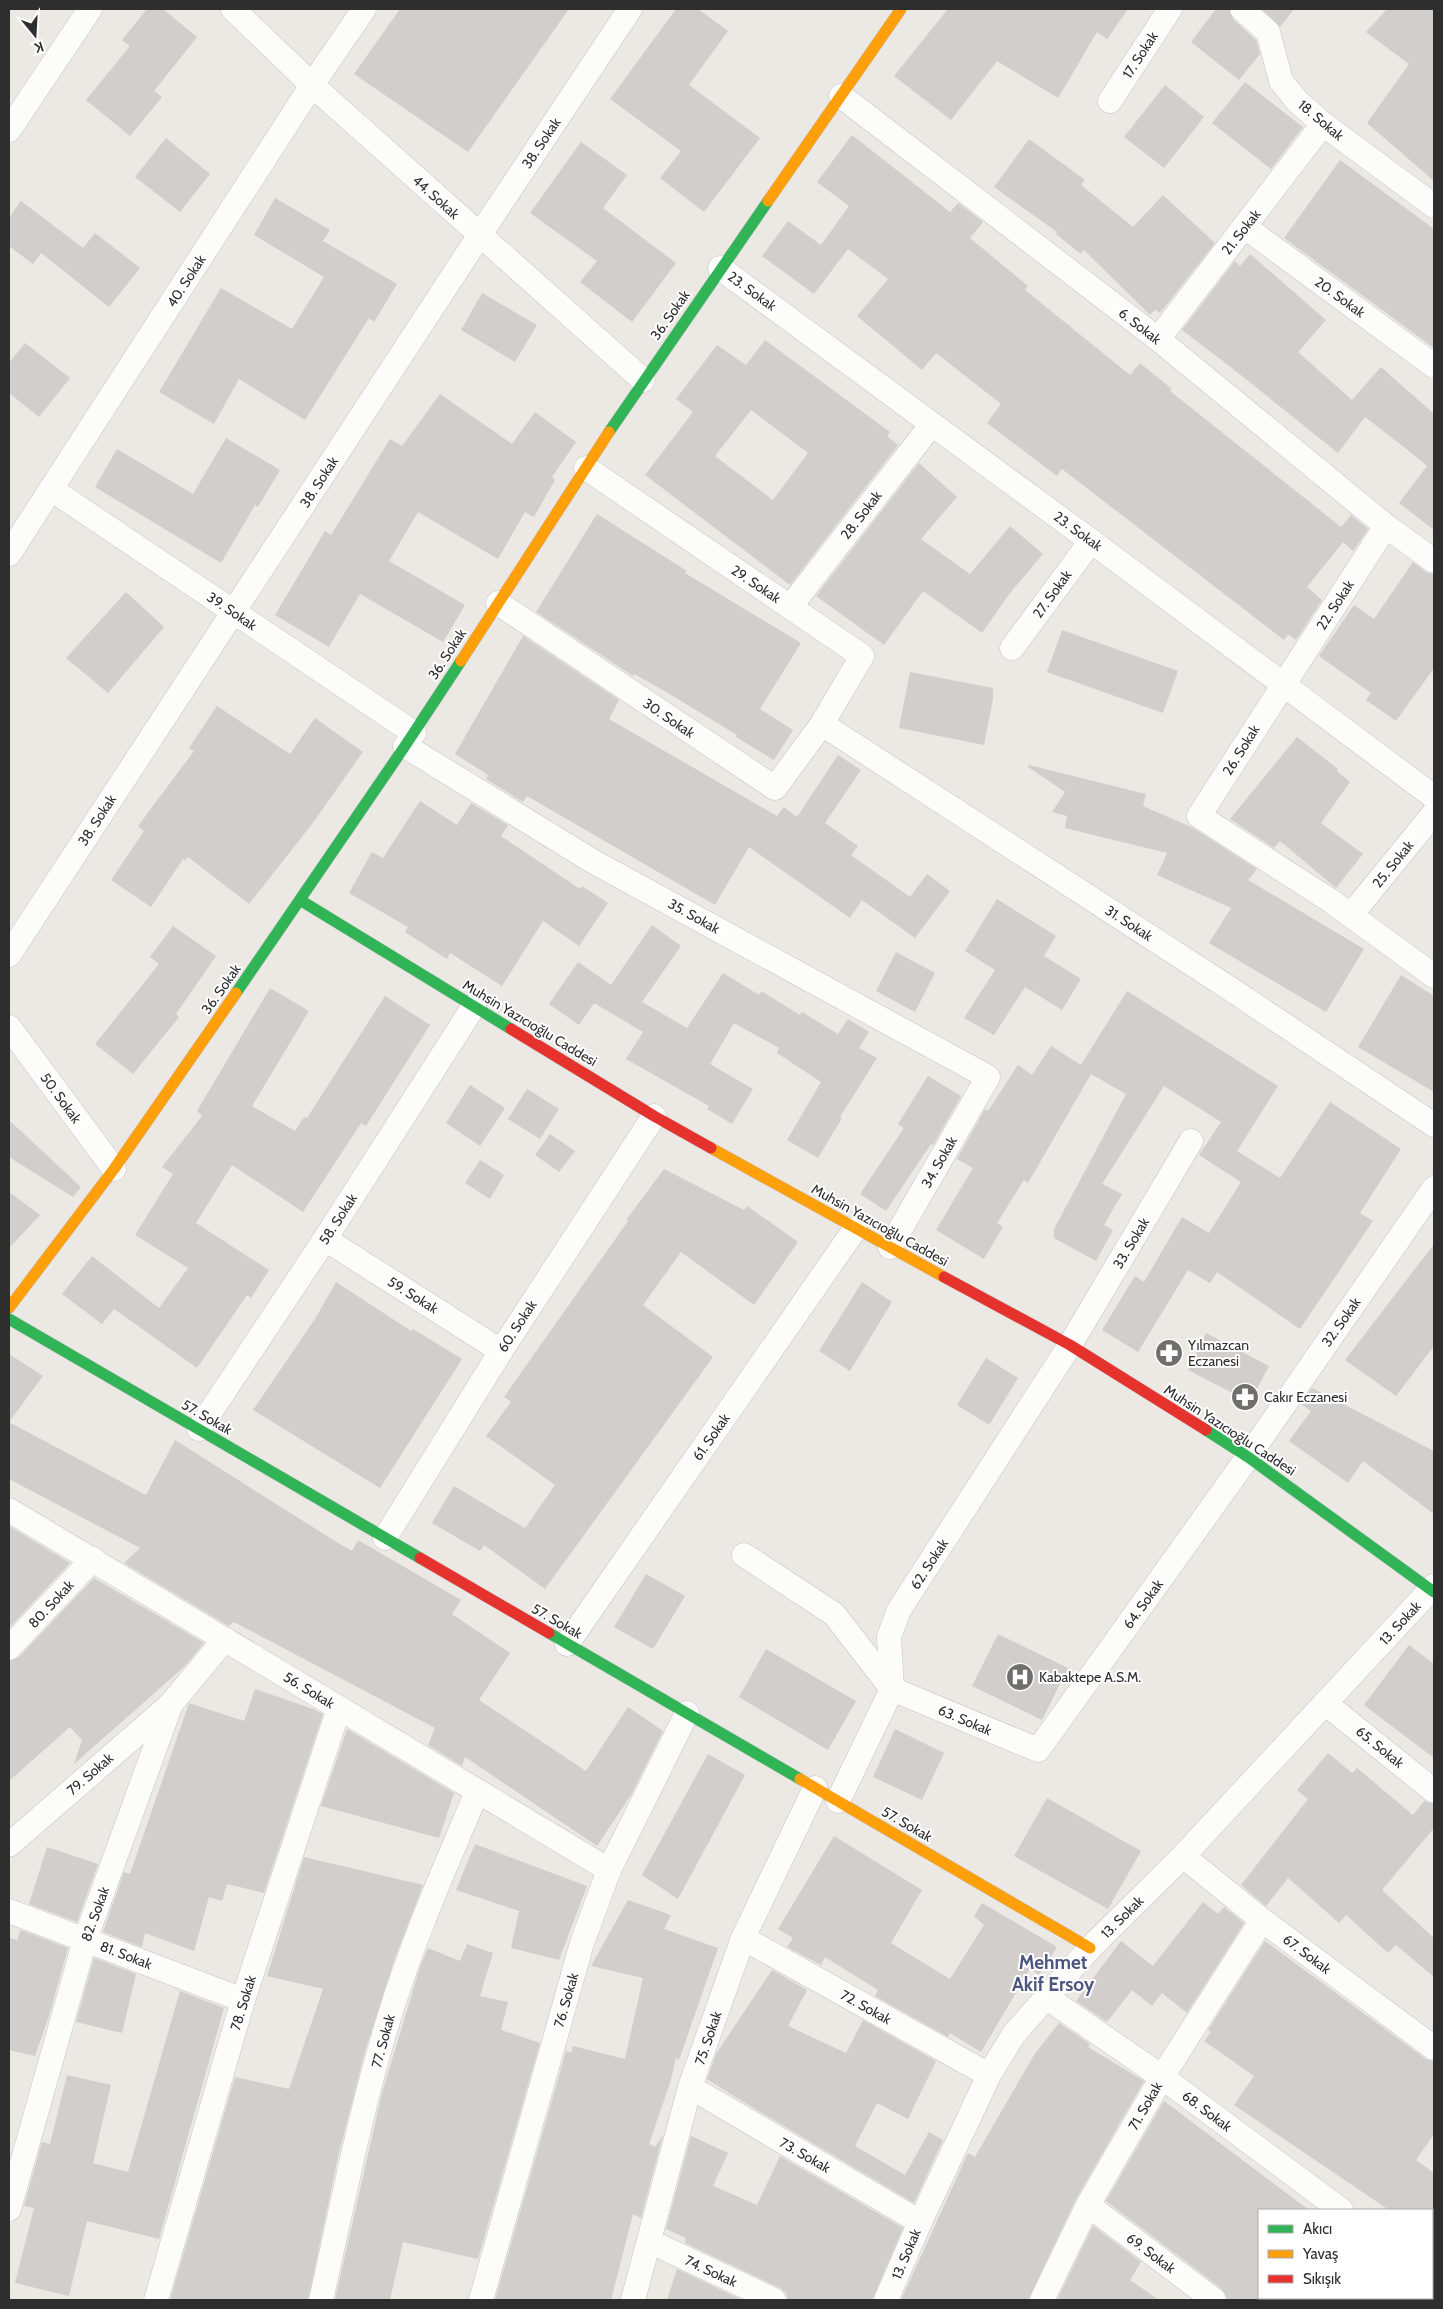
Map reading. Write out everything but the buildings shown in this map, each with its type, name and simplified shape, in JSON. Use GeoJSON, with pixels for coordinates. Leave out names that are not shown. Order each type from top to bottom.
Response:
{"type":"FeatureCollection","features":[{"type":"Feature","properties":{"kind":"main road","name":"36. Sokak"},"geometry":{"type":"LineString","coordinates":[[9,1308],[114,1169],[300,900],[410,739],[643,380],[901,9]]}},
{"type":"Feature","properties":{"kind":"main road","name":"Muhsin Yazıcıoğlu Caddesi"},"geometry":{"type":"LineString","coordinates":[[300,900],[654,1116],[855,1229],[1070,1345],[1248,1457],[1433,1589]]}},
{"type":"Feature","properties":{"kind":"main road","name":"57. Sokak"},"geometry":{"type":"LineString","coordinates":[[9,1319],[1090,1948]]}},
{"type":"Feature","properties":{"kind":"street"},"geometry":{"type":"LineString","coordinates":[[9,130],[90,9]]}},
{"type":"Feature","properties":{"kind":"street","name":"44. Sokak"},"geometry":{"type":"LineString","coordinates":[[233,9],[312,85],[479,236],[643,380]]}},
{"type":"Feature","properties":{"kind":"street","name":"40. Sokak"},"geometry":{"type":"LineString","coordinates":[[9,554],[312,85],[364,9]]}},
{"type":"Feature","properties":{"kind":"street","name":"38. Sokak"},"geometry":{"type":"LineString","coordinates":[[9,955],[479,236],[630,9]]}},
{"type":"Feature","properties":{"kind":"street","name":"17. Sokak"},"geometry":{"type":"LineString","coordinates":[[1110,101],[1170,9]]}},
{"type":"Feature","properties":{"kind":"street","name":"18. Sokak"},"geometry":{"type":"LineString","coordinates":[[1242,9],[1268,32],[1280,81],[1297,101],[1323,124],[1434,206]]}},
{"type":"Feature","properties":{"kind":"street","name":"6. Sokak"},"geometry":{"type":"LineString","coordinates":[[841,96],[1158,339],[1386,526],[1434,561]]}},
{"type":"Feature","properties":{"kind":"street","name":"21. Sokak"},"geometry":{"type":"LineString","coordinates":[[1158,339],[1323,124]]}},
{"type":"Feature","properties":{"kind":"street","name":"20. Sokak"},"geometry":{"type":"LineString","coordinates":[[1245,227],[1434,366]]}},
{"type":"Feature","properties":{"kind":"street","name":"23. Sokak"},"geometry":{"type":"LineString","coordinates":[[720,268],[1283,683],[1434,797]]}},
{"type":"Feature","properties":{"kind":"street","name":"28. Sokak"},"geometry":{"type":"LineString","coordinates":[[790,607],[932,424]]}},
{"type":"Feature","properties":{"kind":"street","name":"29. Sokak"},"geometry":{"type":"LineString","coordinates":[[586,468],[862,656],[822,724]]}},
{"type":"Feature","properties":{"kind":"street","name":"39. Sokak"},"geometry":{"type":"LineString","coordinates":[[51,489],[234,612],[410,739]]}},
{"type":"Feature","properties":{"kind":"street","name":"22. Sokak"},"geometry":{"type":"LineString","coordinates":[[1283,683],[1386,526]]}},
{"type":"Feature","properties":{"kind":"street","name":"27. Sokak"},"geometry":{"type":"LineString","coordinates":[[1012,648],[1091,541]]}},
{"type":"Feature","properties":{"kind":"street","name":"30. Sokak"},"geometry":{"type":"LineString","coordinates":[[498,603],[775,788],[822,724]]}},
{"type":"Feature","properties":{"kind":"street","name":"26. Sokak"},"geometry":{"type":"LineString","coordinates":[[1283,683],[1199,816],[1351,915]]}},
{"type":"Feature","properties":{"kind":"street","name":"31. Sokak"},"geometry":{"type":"LineString","coordinates":[[822,724],[1226,986],[1434,1124]]}},
{"type":"Feature","properties":{"kind":"street","name":"35. Sokak"},"geometry":{"type":"LineString","coordinates":[[410,739],[594,862],[988,1077]]}},
{"type":"Feature","properties":{"kind":"street","name":"25. Sokak"},"geometry":{"type":"LineString","coordinates":[[1351,915],[1434,812]]}},
{"type":"Feature","properties":{"kind":"street"},"geometry":{"type":"LineString","coordinates":[[1351,915],[1434,976]]}},
{"type":"Feature","properties":{"kind":"street","name":"58. Sokak"},"geometry":{"type":"LineString","coordinates":[[199,1429],[325,1239],[474,1006]]}},
{"type":"Feature","properties":{"kind":"street","name":"50. Sokak"},"geometry":{"type":"LineString","coordinates":[[9,1027],[114,1169]]}},
{"type":"Feature","properties":{"kind":"street","name":"34. Sokak"},"geometry":{"type":"LineString","coordinates":[[890,1247],[988,1077]]}},
{"type":"Feature","properties":{"kind":"street","name":"60. Sokak"},"geometry":{"type":"LineString","coordinates":[[385,1538],[501,1351],[654,1116]]}},
{"type":"Feature","properties":{"kind":"street","name":"33. Sokak"},"geometry":{"type":"LineString","coordinates":[[1070,1345],[1191,1141]]}},
{"type":"Feature","properties":{"kind":"street","name":"32. Sokak"},"geometry":{"type":"LineString","coordinates":[[1248,1457],[1434,1188]]}},
{"type":"Feature","properties":{"kind":"street","name":"61. Sokak"},"geometry":{"type":"LineString","coordinates":[[567,1644],[855,1229]]}},
{"type":"Feature","properties":{"kind":"street","name":"59. Sokak"},"geometry":{"type":"LineString","coordinates":[[325,1239],[501,1351]]}},
{"type":"Feature","properties":{"kind":"street","name":"62. Sokak"},"geometry":{"type":"LineString","coordinates":[[892,1689],[888,1637],[899,1610],[1070,1345]]}},
{"type":"Feature","properties":{"kind":"street","name":"64. Sokak"},"geometry":{"type":"LineString","coordinates":[[1038,1750],[1248,1457]]}},
{"type":"Feature","properties":{"kind":"street","name":"56. Sokak"},"geometry":{"type":"LineString","coordinates":[[9,1510],[608,1870]]}},
{"type":"Feature","properties":{"kind":"street"},"geometry":{"type":"LineString","coordinates":[[744,1555],[834,1614],[892,1689],[838,1801]]}},
{"type":"Feature","properties":{"kind":"street","name":"80. Sokak"},"geometry":{"type":"LineString","coordinates":[[9,1648],[93,1559]]}},
{"type":"Feature","properties":{"kind":"street","name":"13. Sokak"},"geometry":{"type":"LineString","coordinates":[[886,2300],[920,2222],[989,2075],[1014,2034],[1090,1948],[1183,1856],[1433,1589]]}},
{"type":"Feature","properties":{"kind":"street","name":"82. Sokak"},"geometry":{"type":"LineString","coordinates":[[9,2209],[85,1940],[171,1704],[225,1640]]}},
{"type":"Feature","properties":{"kind":"street","name":"63. Sokak"},"geometry":{"type":"LineString","coordinates":[[892,1689],[1038,1750]]}},
{"type":"Feature","properties":{"kind":"street","name":"65. Sokak"},"geometry":{"type":"LineString","coordinates":[[1325,1703],[1434,1791]]}},
{"type":"Feature","properties":{"kind":"street","name":"79. Sokak"},"geometry":{"type":"LineString","coordinates":[[9,1845],[171,1704]]}},
{"type":"Feature","properties":{"kind":"street","name":"78. Sokak"},"geometry":{"type":"LineString","coordinates":[[156,2300],[243,2000],[339,1708]]}},
{"type":"Feature","properties":{"kind":"street","name":"76. Sokak"},"geometry":{"type":"LineString","coordinates":[[481,2300],[582,1944],[608,1870],[687,1714]]}},
{"type":"Feature","properties":{"kind":"street","name":"75. Sokak"},"geometry":{"type":"LineString","coordinates":[[633,2300],[690,2088],[743,1938],[815,1788]]}},
{"type":"Feature","properties":{"kind":"street","name":"77. Sokak"},"geometry":{"type":"LineString","coordinates":[[321,2300],[364,2110],[388,2022],[416,1936],[477,1792]]}},
{"type":"Feature","properties":{"kind":"street","name":"67. Sokak"},"geometry":{"type":"LineString","coordinates":[[1183,1856],[1262,1920],[1434,2048]]}},
{"type":"Feature","properties":{"kind":"street","name":"81. Sokak"},"geometry":{"type":"LineString","coordinates":[[9,1911],[243,2000]]}},
{"type":"Feature","properties":{"kind":"street","name":"71. Sokak"},"geometry":{"type":"LineString","coordinates":[[1042,2300],[1088,2205],[1162,2077],[1262,1920]]}},
{"type":"Feature","properties":{"kind":"street","name":"72. Sokak"},"geometry":{"type":"LineString","coordinates":[[743,1938],[989,2075]]}},
{"type":"Feature","properties":{"kind":"street","name":"68. Sokak"},"geometry":{"type":"LineString","coordinates":[[1046,1997],[1162,2077],[1340,2209]]}},
{"type":"Feature","properties":{"kind":"street","name":"73. Sokak"},"geometry":{"type":"LineString","coordinates":[[690,2088],[920,2222]]}},
{"type":"Feature","properties":{"kind":"street","name":"69. Sokak"},"geometry":{"type":"LineString","coordinates":[[1088,2205],[1214,2300]]}},
{"type":"Feature","properties":{"kind":"street","name":"74. Sokak"},"geometry":{"type":"LineString","coordinates":[[649,2241],[774,2300]]}},
{"type":"Feature","properties":{"kind":"traffic: fast"},"geometry":{"type":"LineString","coordinates":[[609,432],[768,201]]}},
{"type":"Feature","properties":{"kind":"traffic: fast"},"geometry":{"type":"LineString","coordinates":[[236,993],[461,661]]}},
{"type":"Feature","properties":{"kind":"traffic: fast"},"geometry":{"type":"LineString","coordinates":[[300,900],[511,1029]]}},
{"type":"Feature","properties":{"kind":"traffic: fast"},"geometry":{"type":"LineString","coordinates":[[9,1319],[420,1558]]}},
{"type":"Feature","properties":{"kind":"traffic: fast"},"geometry":{"type":"LineString","coordinates":[[1206,1430],[1248,1457],[1434,1592]]}},
{"type":"Feature","properties":{"kind":"traffic: fast"},"geometry":{"type":"LineString","coordinates":[[549,1633],[800,1779]]}},
{"type":"Feature","properties":{"kind":"traffic: slow"},"geometry":{"type":"LineString","coordinates":[[768,201],[901,9]]}},
{"type":"Feature","properties":{"kind":"traffic: slow"},"geometry":{"type":"LineString","coordinates":[[461,661],[609,432]]}},
{"type":"Feature","properties":{"kind":"traffic: slow"},"geometry":{"type":"LineString","coordinates":[[9,1308],[114,1169],[236,993]]}},
{"type":"Feature","properties":{"kind":"traffic: slow"},"geometry":{"type":"LineString","coordinates":[[711,1148],[944,1277]]}},
{"type":"Feature","properties":{"kind":"traffic: slow"},"geometry":{"type":"LineString","coordinates":[[800,1779],[1090,1948]]}},
{"type":"Feature","properties":{"kind":"traffic: jam"},"geometry":{"type":"LineString","coordinates":[[511,1029],[654,1116],[711,1148]]}},
{"type":"Feature","properties":{"kind":"traffic: jam"},"geometry":{"type":"LineString","coordinates":[[944,1277],[1070,1345],[1206,1430]]}},
{"type":"Feature","properties":{"kind":"traffic: jam"},"geometry":{"type":"LineString","coordinates":[[420,1558],[549,1633]]}},
{"type":"Feature","properties":{"kind":"place","name":"Yılmazcan Eczanesi"},"geometry":{"type":"Point","coordinates":[1169,1353]}},
{"type":"Feature","properties":{"kind":"place","name":"Cakır Eczanesi"},"geometry":{"type":"Point","coordinates":[1245,1397]}},
{"type":"Feature","properties":{"kind":"place","name":"Kabaktepe A.S.M."},"geometry":{"type":"Point","coordinates":[1020,1677]}},
{"type":"Feature","properties":{"kind":"district","name":"Mehmet Akif Ersoy"},"geometry":{"type":"Point","coordinates":[1053,1973]}}]}
